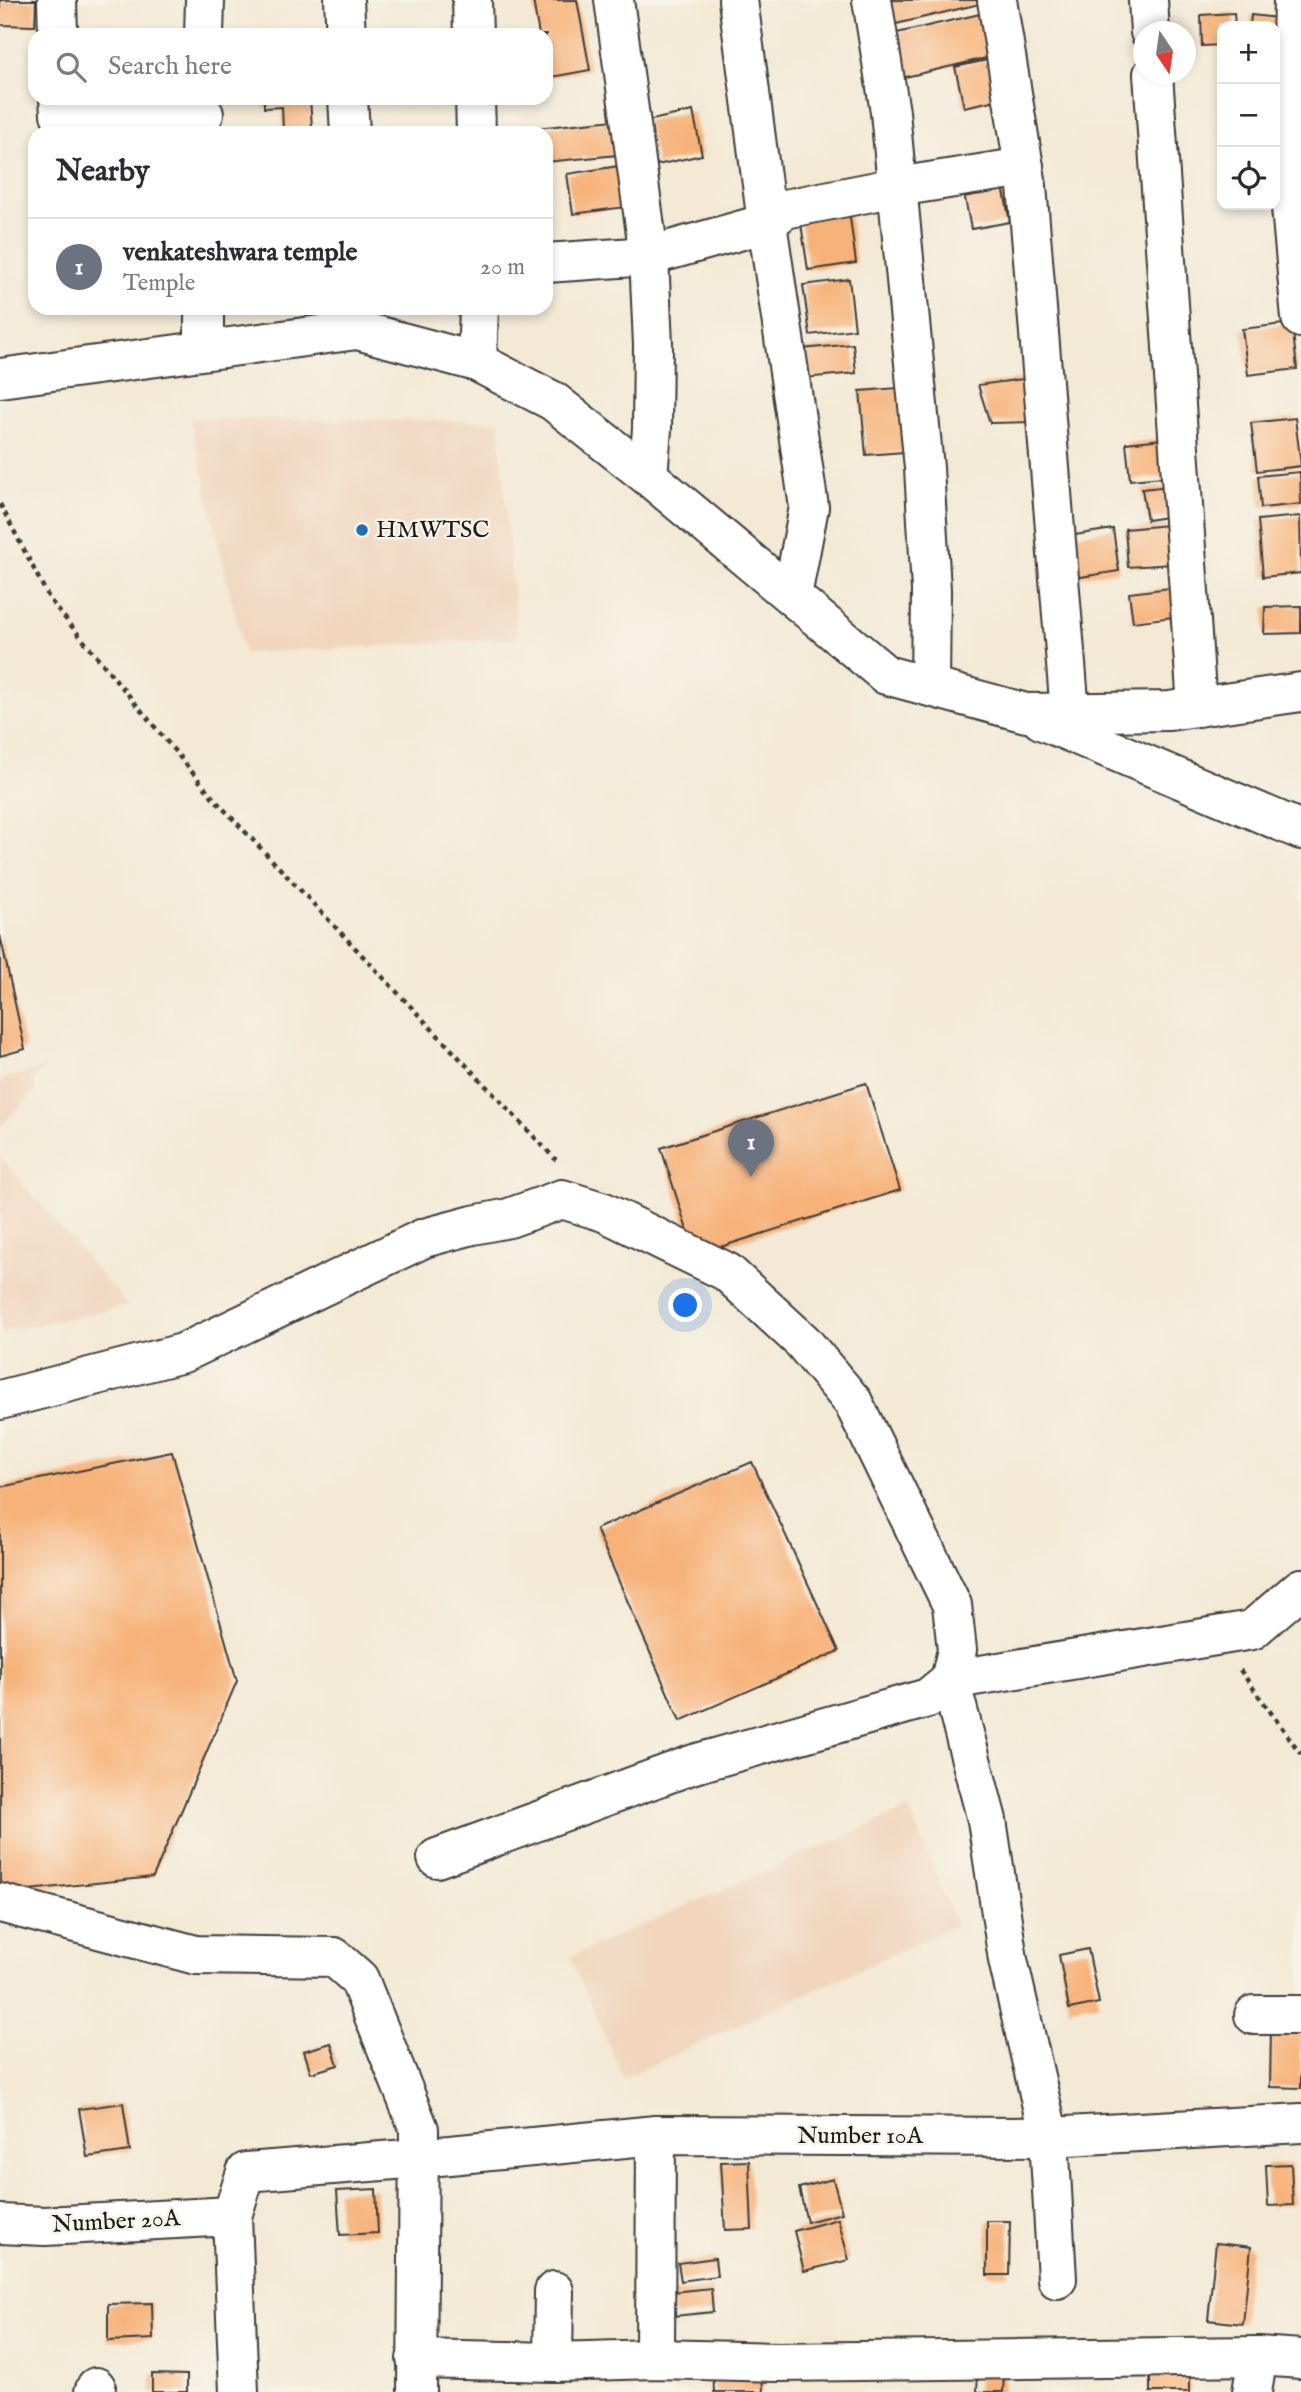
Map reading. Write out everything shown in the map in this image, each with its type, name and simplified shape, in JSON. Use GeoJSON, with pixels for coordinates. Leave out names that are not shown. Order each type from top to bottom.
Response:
{"type":"FeatureCollection","features":[{"type":"Feature","properties":{"kind":"street"},"geometry":{"type":"LineString","coordinates":[[57,0],[58,28]]}},
{"type":"Feature","properties":{"kind":"street"},"geometry":{"type":"LineString","coordinates":[[204,28],[205,0]]}},
{"type":"Feature","properties":{"kind":"street"},"geometry":{"type":"LineString","coordinates":[[344,0],[346,28]]}},
{"type":"Feature","properties":{"kind":"street"},"geometry":{"type":"LineString","coordinates":[[472,0],[473,28]]}},
{"type":"Feature","properties":{"kind":"street"},"geometry":{"type":"LineString","coordinates":[[614,0],[649,256],[653,345],[652,429],[648,476]]}},
{"type":"Feature","properties":{"kind":"street"},"geometry":{"type":"LineString","coordinates":[[738,0],[767,223],[809,507],[792,596]]}},
{"type":"Feature","properties":{"kind":"street"},"geometry":{"type":"LineString","coordinates":[[872,0],[890,112],[924,468],[930,590],[930,687]]}},
{"type":"Feature","properties":{"kind":"street"},"geometry":{"type":"LineString","coordinates":[[997,0],[1024,167],[1070,713]]}},
{"type":"Feature","properties":{"kind":"street"},"geometry":{"type":"LineString","coordinates":[[1148,0],[1149,21]]}},
{"type":"Feature","properties":{"kind":"street"},"geometry":{"type":"LineString","coordinates":[[1293,0],[1289,186],[1301,318]]}},
{"type":"Feature","properties":{"kind":"street"},"geometry":{"type":"LineString","coordinates":[[1154,84],[1197,707]]}},
{"type":"Feature","properties":{"kind":"street"},"geometry":{"type":"LineString","coordinates":[[59,105],[60,114],[204,115]]}},
{"type":"Feature","properties":{"kind":"street"},"geometry":{"type":"LineString","coordinates":[[348,105],[349,126]]}},
{"type":"Feature","properties":{"kind":"street"},"geometry":{"type":"LineString","coordinates":[[475,105],[476,126]]}},
{"type":"Feature","properties":{"kind":"street"},"geometry":{"type":"LineString","coordinates":[[553,263],[649,256],[767,223],[785,209],[897,187],[1024,167]]}},
{"type":"Feature","properties":{"kind":"street"},"geometry":{"type":"LineString","coordinates":[[204,315],[204,349]]}},
{"type":"Feature","properties":{"kind":"street"},"geometry":{"type":"LineString","coordinates":[[477,362],[479,315]]}},
{"type":"Feature","properties":{"kind":"street"},"geometry":{"type":"LineString","coordinates":[[0,378],[204,349],[357,319],[477,362],[553,401],[648,476],[886,675],[1026,713],[1301,830]]}},
{"type":"Feature","properties":{"kind":"street"},"geometry":{"type":"LineString","coordinates":[[1026,713],[1169,711],[1301,692]]}},
{"type":"Feature","properties":{"kind":"street"},"geometry":{"type":"LineString","coordinates":[[0,1400],[183,1353],[424,1238],[509,1217],[562,1199],[604,1212],[727,1272],[803,1342],[853,1402],[952,1605],[957,1650],[950,1680],[987,1820],[1008,1960],[1049,2137],[1057,2279]]}},
{"type":"Feature","properties":{"kind":"street"},"geometry":{"type":"LineString","coordinates":[[436,1858],[694,1764],[929,1698],[950,1680],[1252,1630],[1301,1588]]}},
{"type":"Feature","properties":{"kind":"street"},"geometry":{"type":"LineString","coordinates":[[0,1903],[196,1955],[334,1958],[359,1979],[419,2129],[417,2376],[553,2362],[655,2359],[776,2377],[1255,2374],[1301,2359]]}},
{"type":"Feature","properties":{"kind":"street"},"geometry":{"type":"LineString","coordinates":[[1254,2015],[1301,2015]]}},
{"type":"Feature","properties":{"kind":"street","name":"Number 10A"},"geometry":{"type":"LineString","coordinates":[[232,2216],[246,2172],[656,2135],[1049,2137],[1301,2123]]}},
{"type":"Feature","properties":{"kind":"street"},"geometry":{"type":"LineString","coordinates":[[655,2359],[656,2135]]}},
{"type":"Feature","properties":{"kind":"street"},"geometry":{"type":"LineString","coordinates":[[232,2216],[239,2392]]}},
{"type":"Feature","properties":{"kind":"street","name":"Number 20A"},"geometry":{"type":"LineString","coordinates":[[0,2224],[45,2226],[232,2216]]}},
{"type":"Feature","properties":{"kind":"street"},"geometry":{"type":"LineString","coordinates":[[553,2362],[554,2291]]}},
{"type":"Feature","properties":{"kind":"path"},"geometry":{"type":"LineString","coordinates":[[0,504],[50,600],[216,801],[557,1162]]}},
{"type":"Feature","properties":{"kind":"path"},"geometry":{"type":"LineString","coordinates":[[1216,1636],[1301,1754]]}},
{"type":"Feature","properties":{"kind":"shaded area","name":"HMWTSC"},"geometry":{"type":"Polygon","coordinates":[[[190,419],[499,421],[517,639],[244,653],[190,419]]]}},
{"type":"Feature","properties":{"kind":"shaded area"},"geometry":{"type":"Polygon","coordinates":[[[48,1066],[33,1080],[36,1090],[0,1127],[0,1080],[48,1066]]]}},
{"type":"Feature","properties":{"kind":"shaded area"},"geometry":{"type":"Polygon","coordinates":[[[0,1157],[128,1306],[0,1332],[0,1157]]]}},
{"type":"Feature","properties":{"kind":"shaded area"},"geometry":{"type":"Polygon","coordinates":[[[909,1808],[956,1925],[623,2078],[570,1957],[909,1808]]]}},
{"type":"Feature","properties":{"kind":"building"},"geometry":{"type":"Polygon","coordinates":[[[0,0],[36,0],[35,26],[0,25],[0,0]]]}},
{"type":"Feature","properties":{"kind":"building"},"geometry":{"type":"Polygon","coordinates":[[[533,0],[577,0],[590,70],[553,77],[553,28],[538,28],[533,0]]]}},
{"type":"Feature","properties":{"kind":"building"},"geometry":{"type":"Polygon","coordinates":[[[887,0],[992,0],[992,1],[892,25],[887,0]]]}},
{"type":"Feature","properties":{"kind":"building"},"geometry":{"type":"Polygon","coordinates":[[[989,12],[999,55],[897,79],[888,35],[989,12]]]}},
{"type":"Feature","properties":{"kind":"building"},"geometry":{"type":"Polygon","coordinates":[[[1234,13],[1235,21],[1217,21],[1217,45],[1202,46],[1201,15],[1234,13]]]}},
{"type":"Feature","properties":{"kind":"building"},"geometry":{"type":"Polygon","coordinates":[[[1251,15],[1287,19],[1280,23],[1250,21],[1251,15]]]}},
{"type":"Feature","properties":{"kind":"building"},"geometry":{"type":"Polygon","coordinates":[[[1001,57],[1010,97],[964,107],[955,67],[1001,57]]]}},
{"type":"Feature","properties":{"kind":"building"},"geometry":{"type":"Polygon","coordinates":[[[264,105],[310,105],[312,126],[283,126],[282,107],[264,108],[264,105]]]}},
{"type":"Feature","properties":{"kind":"building"},"geometry":{"type":"Polygon","coordinates":[[[693,111],[702,155],[657,165],[647,121],[693,111]]]}},
{"type":"Feature","properties":{"kind":"building"},"geometry":{"type":"Polygon","coordinates":[[[614,120],[617,155],[553,161],[553,126],[614,120]]]}},
{"type":"Feature","properties":{"kind":"building"},"geometry":{"type":"Polygon","coordinates":[[[619,166],[626,207],[573,214],[567,174],[619,166]]]}},
{"type":"Feature","properties":{"kind":"building"},"geometry":{"type":"Polygon","coordinates":[[[1002,181],[1010,222],[971,229],[963,188],[1002,181]]]}},
{"type":"Feature","properties":{"kind":"building"},"geometry":{"type":"Polygon","coordinates":[[[849,210],[856,263],[808,270],[800,217],[849,210]]]}},
{"type":"Feature","properties":{"kind":"building"},"geometry":{"type":"Polygon","coordinates":[[[849,279],[855,329],[810,335],[803,285],[849,279]]]}},
{"type":"Feature","properties":{"kind":"building"},"geometry":{"type":"Polygon","coordinates":[[[1292,323],[1297,369],[1248,375],[1242,329],[1292,323]]]}},
{"type":"Feature","properties":{"kind":"building"},"geometry":{"type":"Polygon","coordinates":[[[853,344],[856,373],[804,378],[802,349],[853,344]]]}},
{"type":"Feature","properties":{"kind":"building"},"geometry":{"type":"Polygon","coordinates":[[[1023,379],[1033,422],[990,423],[978,385],[1023,379]]]}},
{"type":"Feature","properties":{"kind":"building"},"geometry":{"type":"Polygon","coordinates":[[[912,387],[917,451],[866,455],[860,391],[912,387]]]}},
{"type":"Feature","properties":{"kind":"building"},"geometry":{"type":"Polygon","coordinates":[[[1295,418],[1301,466],[1257,471],[1251,423],[1295,418]]]}},
{"type":"Feature","properties":{"kind":"building"},"geometry":{"type":"Polygon","coordinates":[[[1171,438],[1175,476],[1130,480],[1126,443],[1171,438]]]}},
{"type":"Feature","properties":{"kind":"building"},"geometry":{"type":"Polygon","coordinates":[[[1300,472],[1301,504],[1261,508],[1258,476],[1300,472]]]}},
{"type":"Feature","properties":{"kind":"building"},"geometry":{"type":"Polygon","coordinates":[[[1170,486],[1174,516],[1147,520],[1142,489],[1170,486]]]}},
{"type":"Feature","properties":{"kind":"building"},"geometry":{"type":"Polygon","coordinates":[[[1300,516],[1301,573],[1263,577],[1258,520],[1300,516]]]}},
{"type":"Feature","properties":{"kind":"building"},"geometry":{"type":"Polygon","coordinates":[[[1168,525],[1172,564],[1128,567],[1125,529],[1168,525]]]}},
{"type":"Feature","properties":{"kind":"building"},"geometry":{"type":"Polygon","coordinates":[[[1113,529],[1119,571],[1074,578],[1068,536],[1113,529]]]}},
{"type":"Feature","properties":{"kind":"building"},"geometry":{"type":"Polygon","coordinates":[[[1178,587],[1182,616],[1133,622],[1129,593],[1178,587]]]}},
{"type":"Feature","properties":{"kind":"building"},"geometry":{"type":"Polygon","coordinates":[[[1301,606],[1301,633],[1264,634],[1265,607],[1301,606]]]}},
{"type":"Feature","properties":{"kind":"building"},"geometry":{"type":"Polygon","coordinates":[[[0,935],[25,1049],[0,1056],[0,935]]]}},
{"type":"Feature","properties":{"kind":"building"},"geometry":{"type":"Polygon","coordinates":[[[866,1083],[900,1190],[695,1255],[661,1148],[866,1083]]]}},
{"type":"Feature","properties":{"kind":"building"},"geometry":{"type":"Polygon","coordinates":[[[172,1452],[237,1681],[153,1877],[0,1893],[0,1487],[172,1452]]]}},
{"type":"Feature","properties":{"kind":"building"},"geometry":{"type":"Polygon","coordinates":[[[752,1462],[839,1651],[680,1721],[596,1529],[752,1462]]]}},
{"type":"Feature","properties":{"kind":"building"},"geometry":{"type":"Polygon","coordinates":[[[1088,1949],[1099,2003],[1069,2009],[1059,1955],[1088,1949]]]}},
{"type":"Feature","properties":{"kind":"building"},"geometry":{"type":"Polygon","coordinates":[[[1271,2028],[1301,2029],[1301,2088],[1270,2087],[1271,2028]]]}},
{"type":"Feature","properties":{"kind":"building"},"geometry":{"type":"Polygon","coordinates":[[[331,2043],[338,2065],[311,2073],[304,2051],[331,2043]]]}},
{"type":"Feature","properties":{"kind":"building"},"geometry":{"type":"Polygon","coordinates":[[[123,2103],[130,2151],[87,2157],[79,2109],[123,2103]]]}},
{"type":"Feature","properties":{"kind":"building"},"geometry":{"type":"Polygon","coordinates":[[[749,2161],[752,2229],[725,2230],[721,2162],[749,2161]]]}},
{"type":"Feature","properties":{"kind":"building"},"geometry":{"type":"Polygon","coordinates":[[[1291,2164],[1293,2205],[1268,2206],[1266,2165],[1291,2164]]]}},
{"type":"Feature","properties":{"kind":"building"},"geometry":{"type":"Polygon","coordinates":[[[833,2179],[842,2213],[807,2222],[799,2188],[833,2179]]]}},
{"type":"Feature","properties":{"kind":"building"},"geometry":{"type":"Polygon","coordinates":[[[376,2189],[378,2233],[340,2235],[337,2191],[376,2189]]]}},
{"type":"Feature","properties":{"kind":"building"},"geometry":{"type":"Polygon","coordinates":[[[838,2219],[849,2260],[804,2271],[794,2231],[838,2219]]]}},
{"type":"Feature","properties":{"kind":"building"},"geometry":{"type":"Polygon","coordinates":[[[987,2221],[1010,2221],[1009,2275],[987,2275],[987,2221]]]}},
{"type":"Feature","properties":{"kind":"building"},"geometry":{"type":"Polygon","coordinates":[[[1216,2243],[1251,2247],[1243,2324],[1208,2320],[1216,2243]]]}},
{"type":"Feature","properties":{"kind":"building"},"geometry":{"type":"Polygon","coordinates":[[[715,2258],[717,2276],[681,2281],[678,2263],[715,2258]]]}},
{"type":"Feature","properties":{"kind":"building"},"geometry":{"type":"Polygon","coordinates":[[[711,2288],[713,2312],[674,2316],[672,2292],[711,2288]]]}},
{"type":"Feature","properties":{"kind":"building"},"geometry":{"type":"Polygon","coordinates":[[[152,2303],[153,2339],[108,2341],[108,2304],[152,2303]]]}},
{"type":"Feature","properties":{"kind":"building"},"geometry":{"type":"Polygon","coordinates":[[[1150,2365],[1190,2366],[1190,2392],[1150,2392],[1150,2365]]]}},
{"type":"Feature","properties":{"kind":"building"},"geometry":{"type":"Polygon","coordinates":[[[762,2367],[763,2392],[714,2392],[713,2368],[762,2367]]]}},
{"type":"Feature","properties":{"kind":"building"},"geometry":{"type":"Polygon","coordinates":[[[978,2372],[1004,2373],[1003,2392],[977,2392],[978,2372]]]}},
{"type":"Feature","properties":{"kind":"building"},"geometry":{"type":"Polygon","coordinates":[[[152,2374],[187,2375],[187,2392],[152,2392],[152,2374]]]}},
{"type":"Feature","properties":{"kind":"place","name":"HMWTSC"},"geometry":{"type":"Point","coordinates":[362,530]}},
{"type":"Feature","properties":{"kind":"place","name":"venkateshwara temple"},"geometry":{"type":"Point","coordinates":[751,1177]}}]}
